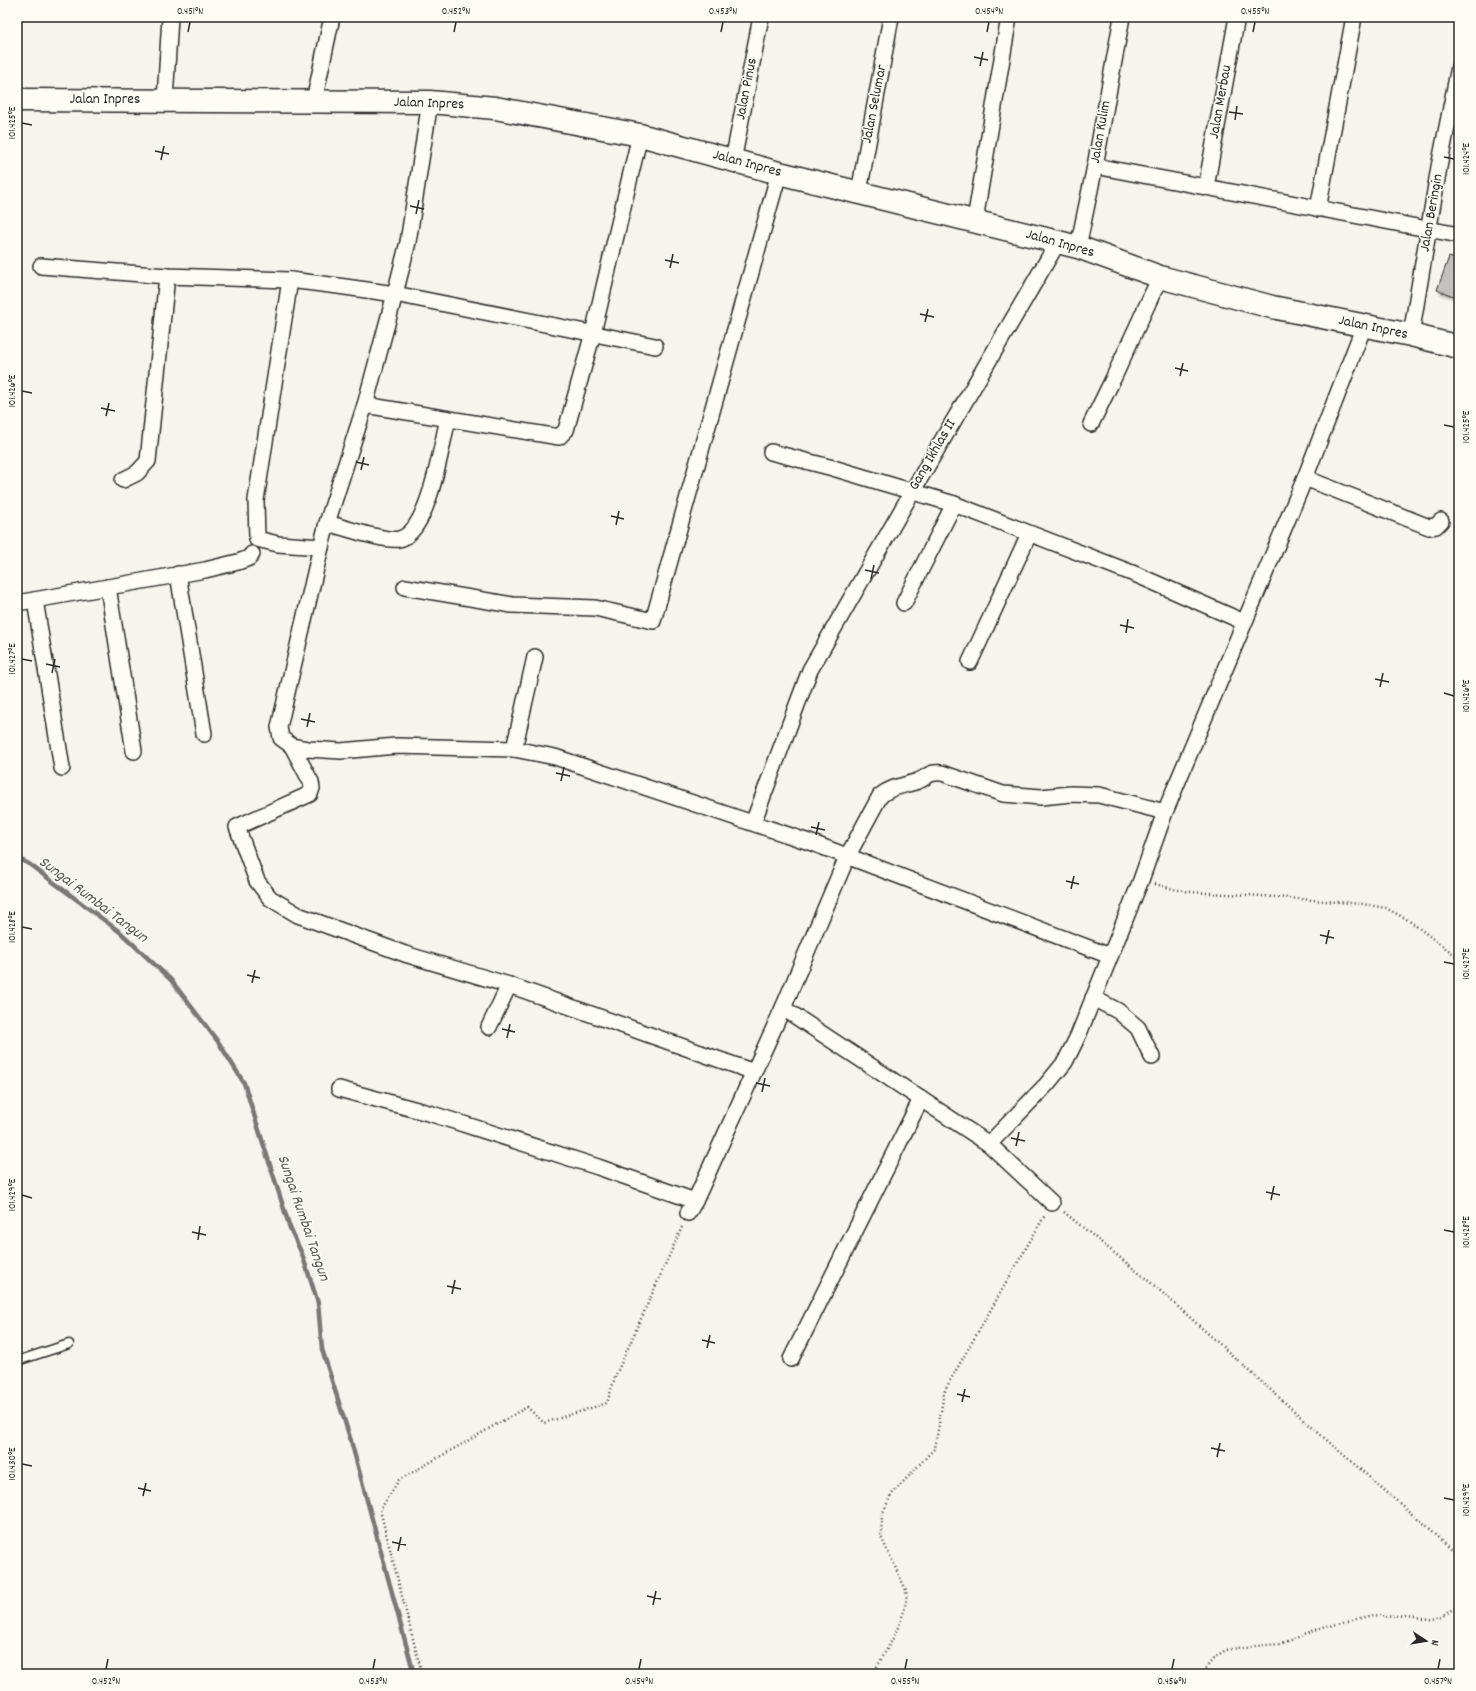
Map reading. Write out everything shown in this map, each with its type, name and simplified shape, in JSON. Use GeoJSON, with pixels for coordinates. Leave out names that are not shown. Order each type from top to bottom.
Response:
{"type":"FeatureCollection","features":[{"type":"Feature","properties":{"kind":"main road","name":"Jalan Inpres"},"geometry":{"type":"LineString","coordinates":[[17,100],[430,102],[495,108],[640,135],[779,173],[1068,244],[1160,277],[1272,307],[1411,335],[1459,347]]}},
{"type":"Feature","properties":{"kind":"street"},"geometry":{"type":"LineString","coordinates":[[165,100],[170,17]]}},
{"type":"Feature","properties":{"kind":"street"},"geometry":{"type":"LineString","coordinates":[[314,101],[332,17]]}},
{"type":"Feature","properties":{"kind":"street","name":"Jalan Pinus"},"geometry":{"type":"LineString","coordinates":[[733,161],[761,17]]}},
{"type":"Feature","properties":{"kind":"street","name":"Jalan Selumar"},"geometry":{"type":"LineString","coordinates":[[859,192],[892,17]]}},
{"type":"Feature","properties":{"kind":"street"},"geometry":{"type":"LineString","coordinates":[[975,220],[1009,17]]}},
{"type":"Feature","properties":{"kind":"street","name":"Jalan Kulim"},"geometry":{"type":"LineString","coordinates":[[1068,244],[1095,166],[1122,17]]}},
{"type":"Feature","properties":{"kind":"street","name":"Jalan Merbau"},"geometry":{"type":"LineString","coordinates":[[1206,187],[1237,17]]}},
{"type":"Feature","properties":{"kind":"street"},"geometry":{"type":"LineString","coordinates":[[1318,209],[1354,17]]}},
{"type":"Feature","properties":{"kind":"street","name":"Jalan Beringin"},"geometry":{"type":"LineString","coordinates":[[1411,335],[1428,230],[1459,67]]}},
{"type":"Feature","properties":{"kind":"street"},"geometry":{"type":"LineString","coordinates":[[430,102],[408,242],[365,405],[327,523],[279,727],[281,738],[292,746],[308,749],[341,751],[396,746],[514,749],[555,758],[815,844],[1110,956]]}},
{"type":"Feature","properties":{"kind":"street"},"geometry":{"type":"LineString","coordinates":[[365,405],[559,437],[566,430],[570,418],[593,333],[640,135]]}},
{"type":"Feature","properties":{"kind":"street"},"geometry":{"type":"LineString","coordinates":[[1095,166],[1459,235]]}},
{"type":"Feature","properties":{"kind":"street"},"geometry":{"type":"LineString","coordinates":[[405,587],[512,605],[595,608],[653,621],[779,173]]}},
{"type":"Feature","properties":{"kind":"street","name":"Gang Ikhlas II"},"geometry":{"type":"LineString","coordinates":[[753,823],[808,676],[912,492],[1068,244]]}},
{"type":"Feature","properties":{"kind":"street"},"geometry":{"type":"LineString","coordinates":[[41,266],[167,276],[290,280],[395,294],[655,346]]}},
{"type":"Feature","properties":{"kind":"street"},"geometry":{"type":"LineString","coordinates":[[123,480],[137,473],[148,462],[167,276]]}},
{"type":"Feature","properties":{"kind":"street"},"geometry":{"type":"LineString","coordinates":[[1091,424],[1113,380],[1160,277]]}},
{"type":"Feature","properties":{"kind":"street"},"geometry":{"type":"LineString","coordinates":[[290,280],[256,500],[257,539],[278,544],[321,547]]}},
{"type":"Feature","properties":{"kind":"street"},"geometry":{"type":"LineString","coordinates":[[989,1144],[1047,1084],[1065,1062],[1078,1036],[1141,880],[1165,812],[1305,478],[1364,326]]}},
{"type":"Feature","properties":{"kind":"street"},"geometry":{"type":"LineString","coordinates":[[327,523],[362,534],[392,540],[400,539],[414,530],[427,506],[448,419]]}},
{"type":"Feature","properties":{"kind":"street"},"geometry":{"type":"LineString","coordinates":[[771,452],[833,468],[954,504],[1137,575],[1244,622]]}},
{"type":"Feature","properties":{"kind":"street"},"geometry":{"type":"LineString","coordinates":[[1305,478],[1429,527],[1436,526],[1441,521]]}},
{"type":"Feature","properties":{"kind":"street"},"geometry":{"type":"LineString","coordinates":[[904,603],[954,504]]}},
{"type":"Feature","properties":{"kind":"street"},"geometry":{"type":"LineString","coordinates":[[970,662],[1029,534]]}},
{"type":"Feature","properties":{"kind":"street"},"geometry":{"type":"LineString","coordinates":[[17,603],[238,562],[248,558],[252,554]]}},
{"type":"Feature","properties":{"kind":"street"},"geometry":{"type":"LineString","coordinates":[[178,574],[204,734]]}},
{"type":"Feature","properties":{"kind":"street"},"geometry":{"type":"LineString","coordinates":[[108,587],[134,751]]}},
{"type":"Feature","properties":{"kind":"street"},"geometry":{"type":"LineString","coordinates":[[35,600],[62,768]]}},
{"type":"Feature","properties":{"kind":"street"},"geometry":{"type":"LineString","coordinates":[[514,749],[535,657]]}},
{"type":"Feature","properties":{"kind":"street"},"geometry":{"type":"LineString","coordinates":[[292,746],[311,782],[312,788],[310,794],[237,827],[257,881],[270,898],[298,915],[405,954],[509,985],[754,1072]]}},
{"type":"Feature","properties":{"kind":"street"},"geometry":{"type":"LineString","coordinates":[[339,1089],[432,1114],[598,1167],[692,1207],[754,1072],[846,857],[880,796],[894,786],[918,781],[928,774],[942,773],[1003,794],[1041,797],[1071,794],[1099,795],[1165,812]]}},
{"type":"Feature","properties":{"kind":"street"},"geometry":{"type":"LineString","coordinates":[[489,1027],[509,985]]}},
{"type":"Feature","properties":{"kind":"street"},"geometry":{"type":"LineString","coordinates":[[1093,998],[1118,1011],[1138,1028],[1152,1057]]}},
{"type":"Feature","properties":{"kind":"street"},"geometry":{"type":"LineString","coordinates":[[782,1008],[989,1144],[1052,1203]]}},
{"type":"Feature","properties":{"kind":"street"},"geometry":{"type":"LineString","coordinates":[[791,1359],[921,1100]]}},
{"type":"Feature","properties":{"kind":"lane"},"geometry":{"type":"LineString","coordinates":[[17,1361],[70,1344]]}},
{"type":"Feature","properties":{"kind":"path"},"geometry":{"type":"LineString","coordinates":[[1141,880],[1173,889],[1191,892],[1362,904],[1386,908],[1408,920],[1459,958]]}},
{"type":"Feature","properties":{"kind":"path"},"geometry":{"type":"LineString","coordinates":[[873,1674],[905,1611],[908,1599],[906,1590],[881,1537],[880,1526],[885,1506],[891,1495],[935,1448],[944,1393],[947,1386],[1052,1203],[1156,1287],[1322,1436],[1459,1555]]}},
{"type":"Feature","properties":{"kind":"path"},"geometry":{"type":"LineString","coordinates":[[422,1674],[380,1510],[399,1480],[527,1407],[544,1423],[607,1403],[615,1378],[692,1207]]}},
{"type":"Feature","properties":{"kind":"path"},"geometry":{"type":"LineString","coordinates":[[1201,1674],[1216,1656],[1226,1650],[1279,1644],[1326,1627],[1376,1615],[1422,1619],[1433,1618],[1443,1616],[1459,1604]]}},
{"type":"Feature","properties":{"kind":"building"},"geometry":{"type":"Polygon","coordinates":[[[1449,257],[1459,260],[1459,298],[1437,290],[1449,257]]]}},
{"type":"Feature","properties":{"kind":"waterway","name":"Sungai Rumbai Tangun"},"geometry":{"type":"LineString","coordinates":[[17,858],[29,864],[120,932],[171,980],[219,1043],[244,1083],[290,1228],[302,1254],[318,1303],[322,1349],[351,1441],[414,1674]]}}]}
